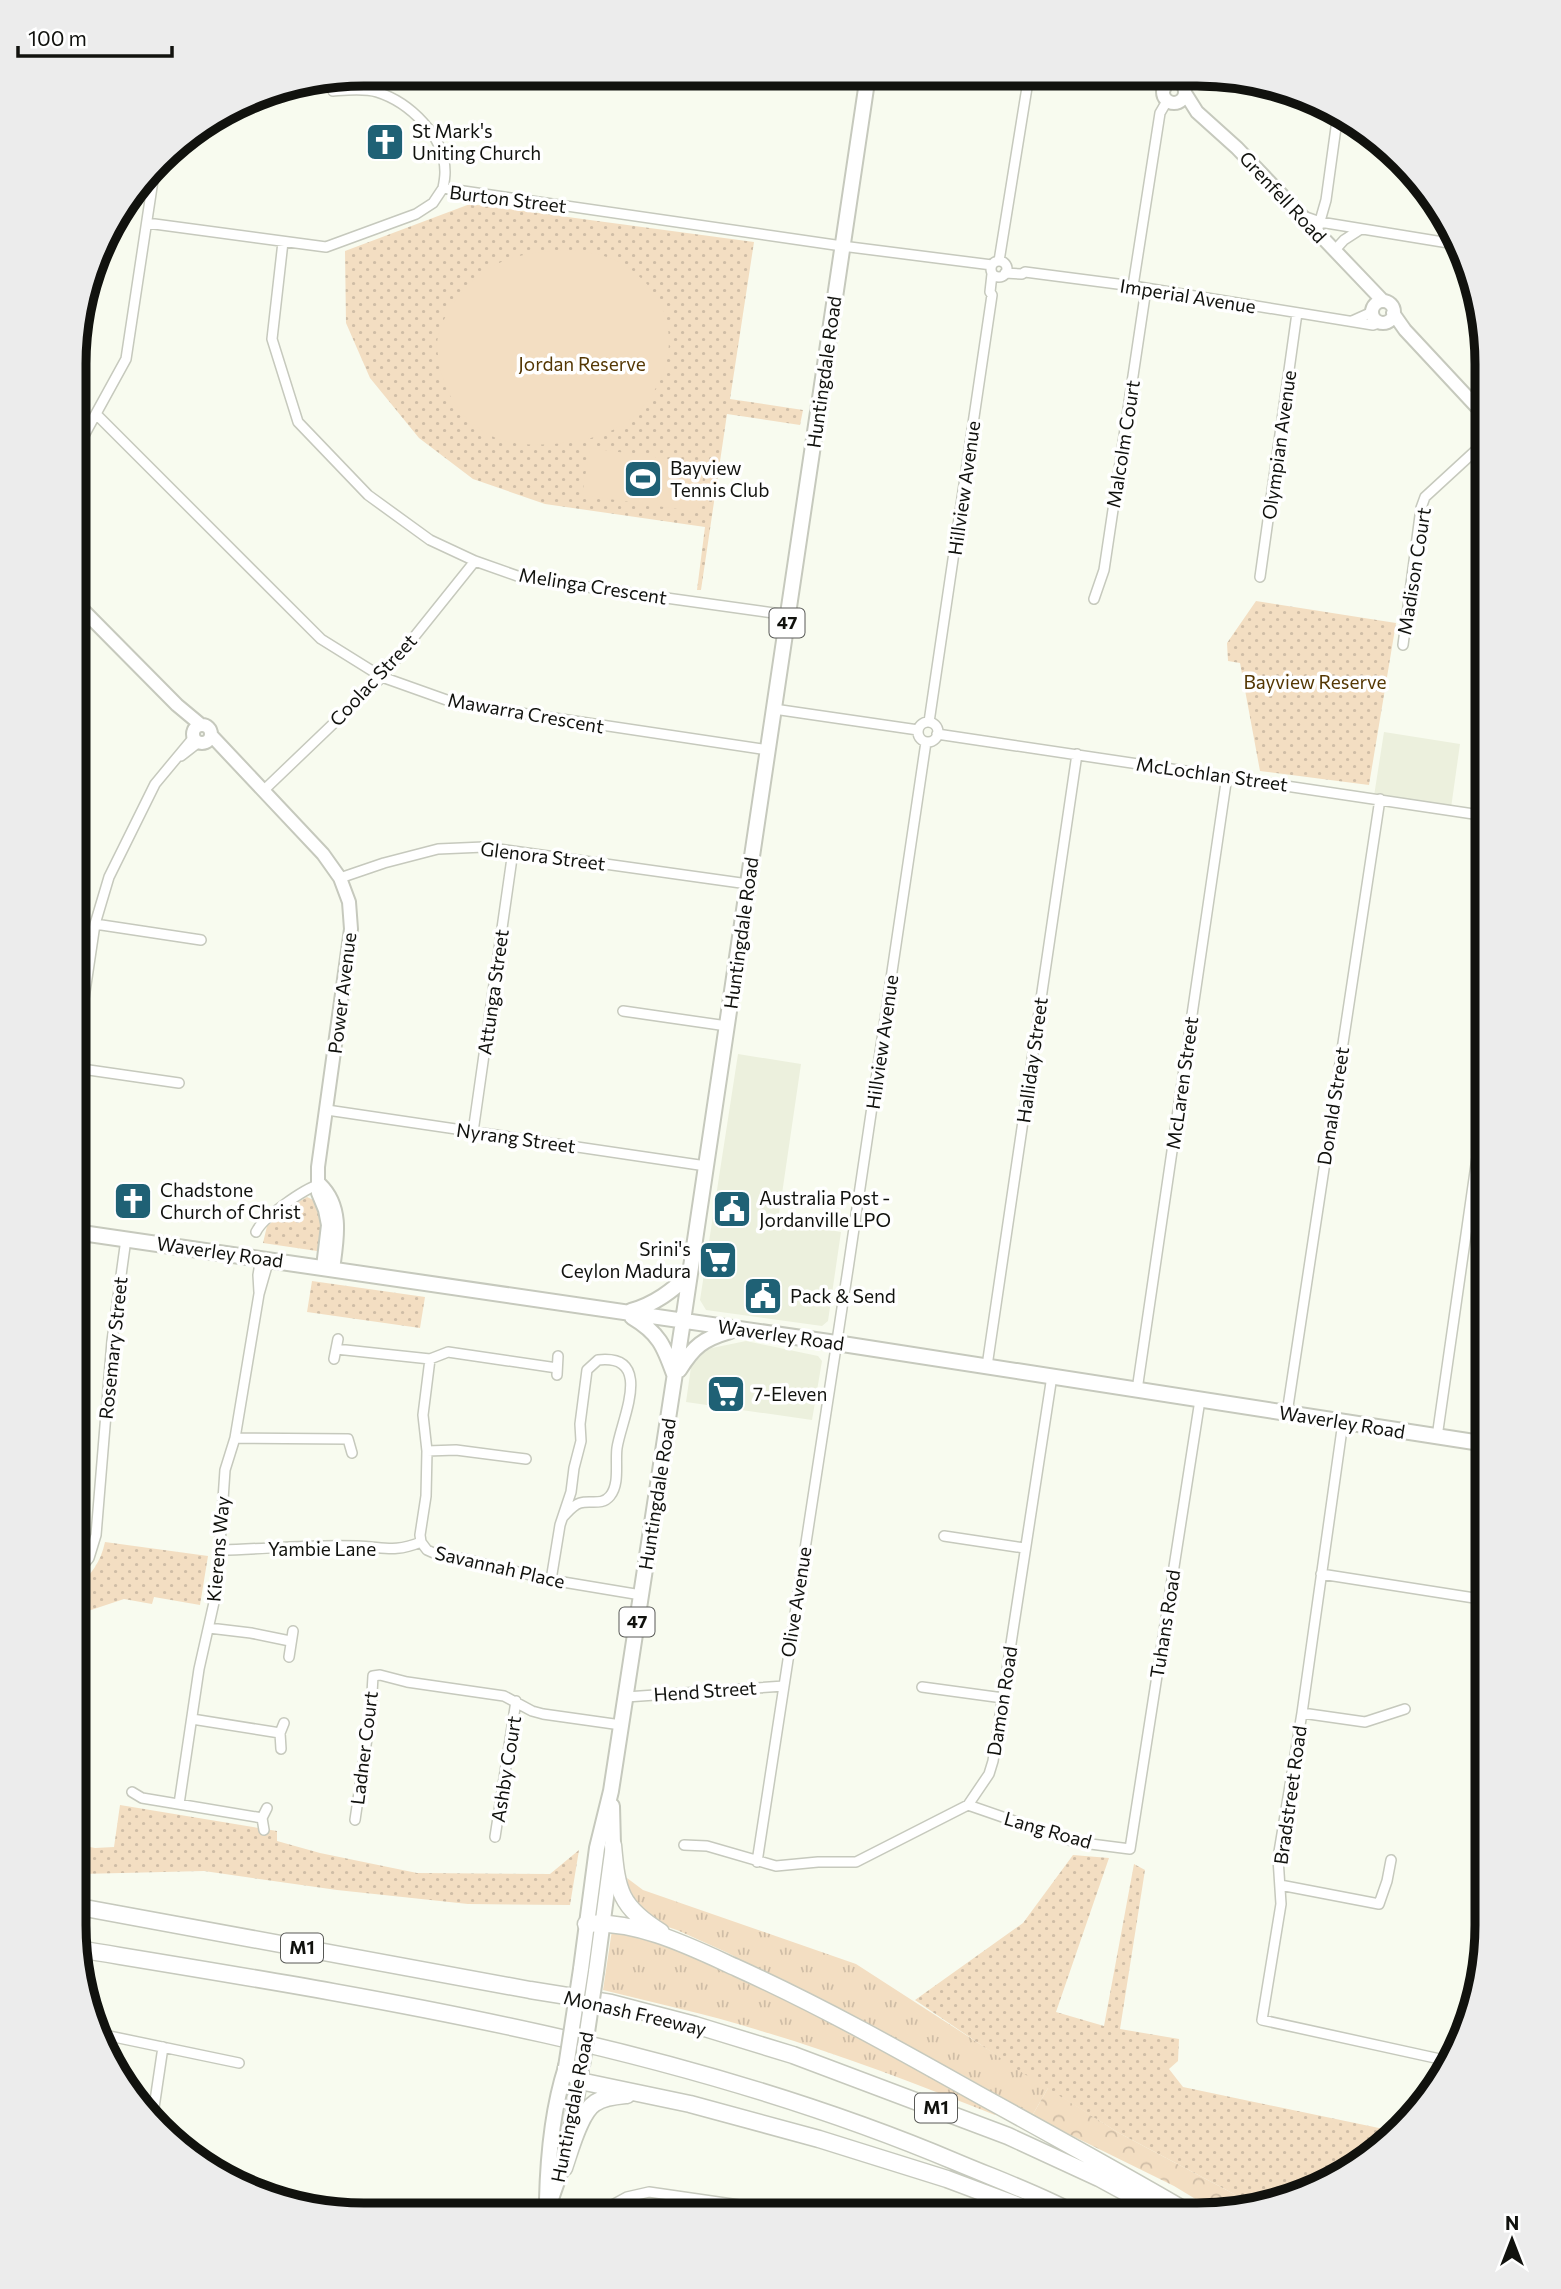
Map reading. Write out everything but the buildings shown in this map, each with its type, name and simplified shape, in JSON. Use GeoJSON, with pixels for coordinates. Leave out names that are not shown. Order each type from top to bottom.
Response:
{"type":"FeatureCollection","features":[{"type":"Feature","properties":{"kind":"highway"},"geometry":{"type":"LineString","coordinates":[[612,1845],[617,1879],[624,1901],[634,1913],[674,1941]]}},
{"type":"Feature","properties":{"kind":"highway","name":"Monash Freeway"},"geometry":{"type":"LineString","coordinates":[[86,1908],[611,2003],[695,2025],[793,2055],[1008,2136],[1099,2178],[1145,2203]]}},
{"type":"Feature","properties":{"kind":"highway"},"geometry":{"type":"LineString","coordinates":[[586,1924],[604,1923],[674,1941],[772,1984],[869,2033],[1170,2203]]}},
{"type":"Feature","properties":{"kind":"highway","name":"M1"},"geometry":{"type":"LineString","coordinates":[[87,1950],[285,1983],[514,2027],[664,2063],[811,2107],[905,2141],[1049,2203]]}},
{"type":"Feature","properties":{"kind":"highway"},"geometry":{"type":"LineString","coordinates":[[575,2073],[893,2161],[1014,2203]]}},
{"type":"Feature","properties":{"kind":"highway"},"geometry":{"type":"LineString","coordinates":[[564,2168],[586,2113],[594,2103],[611,2096],[640,2093]]}},
{"type":"Feature","properties":{"kind":"main road","name":"Huntingdale Road"},"geometry":{"type":"LineString","coordinates":[[550,2203],[564,2168],[575,2073],[581,1969],[597,1848],[611,1791],[626,1697],[866,86]]}},
{"type":"Feature","properties":{"kind":"main road","name":"Waverley Road"},"geometry":{"type":"LineString","coordinates":[[86,1234],[836,1343],[1475,1442]]}},
{"type":"Feature","properties":{"kind":"main road"},"geometry":{"type":"LineString","coordinates":[[626,1313],[648,1306],[690,1274]]}},
{"type":"Feature","properties":{"kind":"main road"},"geometry":{"type":"LineString","coordinates":[[626,1313],[648,1326],[659,1338],[675,1376]]}},
{"type":"Feature","properties":{"kind":"main road"},"geometry":{"type":"LineString","coordinates":[[675,1376],[688,1355],[700,1343],[735,1329]]}},
{"type":"Feature","properties":{"kind":"main road","name":"Huntingdale Road"},"geometry":{"type":"LineString","coordinates":[[546,2203],[548,2170],[559,2092],[575,2073],[604,1923],[612,1845],[611,1791]]}},
{"type":"Feature","properties":{"kind":"street","name":"Hillview Avenue"},"geometry":{"type":"LineString","coordinates":[[929,722],[992,295],[995,292],[1004,240],[1027,86]]}},
{"type":"Feature","properties":{"kind":"street"},"geometry":{"type":"LineString","coordinates":[[333,87],[333,90],[376,92],[398,102],[416,115],[432,134],[442,152],[446,171],[443,188]]}},
{"type":"Feature","properties":{"kind":"street","name":"Grenfell Road"},"geometry":{"type":"LineString","coordinates":[[1174,88],[1237,148],[1299,214],[1318,228],[1334,251],[1367,286],[1376,306],[1374,318],[1405,330]]}},
{"type":"Feature","properties":{"kind":"street"},"geometry":{"type":"LineString","coordinates":[[1133,286],[1160,113],[1174,88]]}},
{"type":"Feature","properties":{"kind":"street"},"geometry":{"type":"LineString","coordinates":[[1337,123],[1326,200],[1318,228],[1361,229],[1448,243]]}},
{"type":"Feature","properties":{"kind":"street"},"geometry":{"type":"LineString","coordinates":[[86,433],[126,359],[153,183]]}},
{"type":"Feature","properties":{"kind":"street","name":"Burton Street"},"geometry":{"type":"LineString","coordinates":[[147,223],[326,247],[416,214],[433,203],[443,188],[842,246]]}},
{"type":"Feature","properties":{"kind":"street"},"geometry":{"type":"LineString","coordinates":[[1334,251],[1344,240],[1361,229]]}},
{"type":"Feature","properties":{"kind":"street","name":"Melinga Crescent"},"geometry":{"type":"LineString","coordinates":[[283,242],[272,339],[298,422],[368,495],[430,540],[475,561],[523,578],[788,615]]}},
{"type":"Feature","properties":{"kind":"street","name":"Imperial Avenue"},"geometry":{"type":"LineString","coordinates":[[842,246],[970,266],[1133,286],[1373,325],[1382,322]]}},
{"type":"Feature","properties":{"kind":"street","name":"Malcolm Court"},"geometry":{"type":"LineString","coordinates":[[1094,599],[1104,570],[1146,289]]}},
{"type":"Feature","properties":{"kind":"street","name":"Grenfell Road"},"geometry":{"type":"LineString","coordinates":[[1376,306],[1390,304],[1405,330],[1475,404]]}},
{"type":"Feature","properties":{"kind":"street"},"geometry":{"type":"LineString","coordinates":[[1350,321],[1376,306]]}},
{"type":"Feature","properties":{"kind":"street","name":"Olympian Avenue"},"geometry":{"type":"LineString","coordinates":[[1260,578],[1297,313]]}},
{"type":"Feature","properties":{"kind":"street"},"geometry":{"type":"LineString","coordinates":[[1382,322],[1391,318],[1394,313]]}},
{"type":"Feature","properties":{"kind":"street","name":"Mawarra Crescent"},"geometry":{"type":"LineString","coordinates":[[97,415],[321,639],[382,677],[455,704],[768,750]]}},
{"type":"Feature","properties":{"kind":"street","name":"Madison Court"},"geometry":{"type":"LineString","coordinates":[[1402,645],[1421,508],[1425,497],[1475,452]]}},
{"type":"Feature","properties":{"kind":"street","name":"Coolac Street"},"geometry":{"type":"LineString","coordinates":[[263,791],[382,677],[475,561]]}},
{"type":"Feature","properties":{"kind":"street","name":"Power Avenue"},"geometry":{"type":"LineString","coordinates":[[86,613],[177,705],[200,736],[233,761],[323,854],[340,878],[349,902],[351,929],[318,1167],[318,1193],[326,1210],[328,1225],[328,1268]]}},
{"type":"Feature","properties":{"kind":"street"},"geometry":{"type":"LineString","coordinates":[[774,709],[918,730]]}},
{"type":"Feature","properties":{"kind":"street"},"geometry":{"type":"LineString","coordinates":[[929,722],[935,726],[937,734],[934,740],[926,742],[920,739],[918,730],[921,724],[929,722]]}},
{"type":"Feature","properties":{"kind":"street","name":"McLochlan Street"},"geometry":{"type":"LineString","coordinates":[[937,734],[1475,814]]}},
{"type":"Feature","properties":{"kind":"street"},"geometry":{"type":"LineString","coordinates":[[86,984],[94,929],[109,877],[155,784],[200,736]]}},
{"type":"Feature","properties":{"kind":"street","name":"Hillview Avenue"},"geometry":{"type":"LineString","coordinates":[[836,1343],[926,742]]}},
{"type":"Feature","properties":{"kind":"street","name":"Halliday Street"},"geometry":{"type":"LineString","coordinates":[[987,1366],[1077,754]]}},
{"type":"Feature","properties":{"kind":"street","name":"McLaren Street"},"geometry":{"type":"LineString","coordinates":[[1137,1390],[1227,776]]}},
{"type":"Feature","properties":{"kind":"street","name":"Donald Street"},"geometry":{"type":"LineString","coordinates":[[1287,1413],[1380,799]]}},
{"type":"Feature","properties":{"kind":"street","name":"Glenora Street"},"geometry":{"type":"LineString","coordinates":[[340,878],[438,849],[484,847],[748,884]]}},
{"type":"Feature","properties":{"kind":"street","name":"Attunga Street"},"geometry":{"type":"LineString","coordinates":[[473,1132],[513,851]]}},
{"type":"Feature","properties":{"kind":"street"},"geometry":{"type":"LineString","coordinates":[[86,929],[201,940]]}},
{"type":"Feature","properties":{"kind":"street"},"geometry":{"type":"LineString","coordinates":[[624,1011],[727,1026]]}},
{"type":"Feature","properties":{"kind":"street"},"geometry":{"type":"LineString","coordinates":[[86,1070],[179,1083]]}},
{"type":"Feature","properties":{"kind":"street","name":"Nyrang Street"},"geometry":{"type":"LineString","coordinates":[[327,1110],[706,1166]]}},
{"type":"Feature","properties":{"kind":"street"},"geometry":{"type":"LineString","coordinates":[[1437,1437],[1475,1172]]}},
{"type":"Feature","properties":{"kind":"street"},"geometry":{"type":"LineString","coordinates":[[256,1232],[262,1223],[306,1190],[320,1184]]}},
{"type":"Feature","properties":{"kind":"street","name":"Rosemary Street"},"geometry":{"type":"LineString","coordinates":[[86,1562],[96,1535],[112,1341],[125,1239]]}},
{"type":"Feature","properties":{"kind":"street","name":"Kierens Way"},"geometry":{"type":"LineString","coordinates":[[179,1804],[199,1669],[218,1589],[225,1470],[235,1438],[259,1294],[258,1275],[265,1259]]}},
{"type":"Feature","properties":{"kind":"street"},"geometry":{"type":"LineString","coordinates":[[338,1339],[335,1354],[430,1359],[448,1352],[557,1371],[558,1356]]}},
{"type":"Feature","properties":{"kind":"street","name":"Olive Avenue"},"geometry":{"type":"LineString","coordinates":[[757,1861],[836,1343]]}},
{"type":"Feature","properties":{"kind":"street","name":"Savannah Place"},"geometry":{"type":"LineString","coordinates":[[430,1359],[422,1415],[427,1451],[426,1496],[420,1535],[427,1550],[551,1580],[641,1595]]}},
{"type":"Feature","properties":{"kind":"street"},"geometry":{"type":"LineString","coordinates":[[551,1580],[563,1517],[581,1441],[580,1424],[587,1370],[598,1360],[619,1361],[627,1367],[631,1383],[627,1417],[617,1446],[614,1488],[605,1501],[577,1504],[563,1517]]}},
{"type":"Feature","properties":{"kind":"street","name":"Damon Road"},"geometry":{"type":"LineString","coordinates":[[684,1845],[708,1846],[776,1866],[856,1862],[968,1805],[989,1774],[993,1761],[1052,1376]]}},
{"type":"Feature","properties":{"kind":"street","name":"Tuhans Road"},"geometry":{"type":"LineString","coordinates":[[1130,1849],[1200,1400]]}},
{"type":"Feature","properties":{"kind":"street","name":"Bradstreet Road"},"geometry":{"type":"LineString","coordinates":[[1343,1422],[1302,1713],[1278,1858],[1281,1904],[1262,2020],[1440,2060]]}},
{"type":"Feature","properties":{"kind":"street"},"geometry":{"type":"LineString","coordinates":[[235,1438],[348,1439],[352,1453]]}},
{"type":"Feature","properties":{"kind":"street"},"geometry":{"type":"LineString","coordinates":[[427,1451],[456,1450],[526,1459]]}},
{"type":"Feature","properties":{"kind":"street"},"geometry":{"type":"LineString","coordinates":[[944,1536],[1024,1548]]}},
{"type":"Feature","properties":{"kind":"street","name":"Yambie Lane"},"geometry":{"type":"LineString","coordinates":[[222,1550],[357,1546],[394,1550],[406,1549],[421,1542]]}},
{"type":"Feature","properties":{"kind":"street"},"geometry":{"type":"LineString","coordinates":[[1321,1574],[1475,1598]]}},
{"type":"Feature","properties":{"kind":"street"},"geometry":{"type":"LineString","coordinates":[[209,1628],[251,1633],[290,1642]]}},
{"type":"Feature","properties":{"kind":"street"},"geometry":{"type":"LineString","coordinates":[[289,1657],[293,1631]]}},
{"type":"Feature","properties":{"kind":"street","name":"Ladner Court"},"geometry":{"type":"LineString","coordinates":[[355,1820],[371,1710],[373,1676],[504,1696],[516,1701]]}},
{"type":"Feature","properties":{"kind":"street","name":"Hend Street"},"geometry":{"type":"LineString","coordinates":[[626,1697],[783,1685]]}},
{"type":"Feature","properties":{"kind":"street"},"geometry":{"type":"LineString","coordinates":[[922,1686],[1003,1698]]}},
{"type":"Feature","properties":{"kind":"street"},"geometry":{"type":"LineString","coordinates":[[516,1701],[543,1714],[621,1725]]}},
{"type":"Feature","properties":{"kind":"street","name":"Ashby Court"},"geometry":{"type":"LineString","coordinates":[[495,1837],[516,1701]]}},
{"type":"Feature","properties":{"kind":"street"},"geometry":{"type":"LineString","coordinates":[[1302,1713],[1365,1722],[1405,1709]]}},
{"type":"Feature","properties":{"kind":"street"},"geometry":{"type":"LineString","coordinates":[[192,1719],[280,1733]]}},
{"type":"Feature","properties":{"kind":"street"},"geometry":{"type":"LineString","coordinates":[[281,1749],[280,1733],[284,1723]]}},
{"type":"Feature","properties":{"kind":"street"},"geometry":{"type":"LineString","coordinates":[[132,1792],[142,1798],[262,1818]]}},
{"type":"Feature","properties":{"kind":"street","name":"Lang Road"},"geometry":{"type":"LineString","coordinates":[[968,1805],[1075,1842],[1130,1849]]}},
{"type":"Feature","properties":{"kind":"street"},"geometry":{"type":"LineString","coordinates":[[264,1830],[262,1818],[267,1808]]}},
{"type":"Feature","properties":{"kind":"street"},"geometry":{"type":"LineString","coordinates":[[1280,1885],[1379,1904],[1391,1860]]}},
{"type":"Feature","properties":{"kind":"street"},"geometry":{"type":"LineString","coordinates":[[109,2036],[239,2063]]}},
{"type":"Feature","properties":{"kind":"street"},"geometry":{"type":"LineString","coordinates":[[154,2108],[163,2047]]}},
{"type":"Feature","properties":{"kind":"street"},"geometry":{"type":"LineString","coordinates":[[616,2203],[627,2197],[649,2192],[726,2203]]}},
{"type":"Feature","properties":{"kind":"shaded area"},"geometry":{"type":"Polygon","coordinates":[[[1384,732],[1460,744],[1451,808],[1374,796],[1384,732]]]}},
{"type":"Feature","properties":{"kind":"shaded area"},"geometry":{"type":"Polygon","coordinates":[[[738,1054],[801,1064],[778,1221],[841,1232],[828,1321],[822,1326],[706,1310],[700,1300],[738,1054]]]}},
{"type":"Feature","properties":{"kind":"shaded area"},"geometry":{"type":"Polygon","coordinates":[[[746,1341],[818,1356],[822,1361],[812,1420],[686,1402],[691,1367],[707,1349],[746,1341]]]}},
{"type":"Feature","properties":{"kind":"green space","name":"Jordan Reserve"},"geometry":{"type":"Polygon","coordinates":[[[470,204],[754,242],[730,399],[803,410],[800,425],[727,414],[701,590],[697,590],[705,527],[545,504],[473,479],[419,438],[370,378],[346,323],[345,251],[470,204]]]}},
{"type":"Feature","properties":{"kind":"green space"},"geometry":{"type":"Polygon","coordinates":[[[573,250],[623,264],[646,283],[666,318],[668,356],[662,375],[653,393],[639,411],[604,434],[572,442],[543,445],[509,442],[495,437],[482,431],[461,412],[446,387],[437,347],[442,325],[464,289],[488,269],[523,255],[573,250]]]}},
{"type":"Feature","properties":{"kind":"green space","name":"Bayview Tennis Club"},"geometry":{"type":"Polygon","coordinates":[[[590,448],[705,464],[698,512],[582,495],[590,448]]]}},
{"type":"Feature","properties":{"kind":"green space","name":"Bayview Reserve"},"geometry":{"type":"Polygon","coordinates":[[[1256,601],[1396,623],[1369,785],[1260,771],[1240,663],[1228,661],[1227,643],[1256,601]]]}},
{"type":"Feature","properties":{"kind":"green space"},"geometry":{"type":"Polygon","coordinates":[[[307,1197],[318,1202],[324,1216],[320,1248],[317,1251],[263,1243],[267,1226],[307,1197]]]}},
{"type":"Feature","properties":{"kind":"green space"},"geometry":{"type":"Polygon","coordinates":[[[312,1281],[425,1297],[420,1328],[307,1312],[312,1281]]]}},
{"type":"Feature","properties":{"kind":"green space"},"geometry":{"type":"Polygon","coordinates":[[[105,1542],[208,1556],[200,1605],[154,1597],[152,1604],[124,1599],[86,1612],[86,1578],[101,1556],[105,1542]]]}},
{"type":"Feature","properties":{"kind":"green space"},"geometry":{"type":"Polygon","coordinates":[[[120,1805],[277,1831],[277,1841],[320,1853],[417,1873],[550,1874],[579,1850],[570,1905],[468,1904],[337,1890],[204,1871],[86,1874],[86,1846],[114,1847],[120,1805]]]}},
{"type":"Feature","properties":{"kind":"green space"},"geometry":{"type":"Polygon","coordinates":[[[1073,1855],[1109,1858],[1056,2012],[1104,2026],[1134,1864],[1145,1870],[1120,2029],[1179,2039],[1178,2061],[1169,2069],[1183,2087],[1386,2129],[1367,2146],[1320,2175],[1287,2189],[1244,2199],[1119,2133],[1018,2070],[915,2000],[1023,1923],[1073,1855]]]}},
{"type":"Feature","properties":{"kind":"green space"},"geometry":{"type":"Polygon","coordinates":[[[627,1878],[643,1890],[856,1964],[1048,2088],[1032,2116],[961,2074],[959,2077],[728,1953],[647,1920],[630,1896],[627,1878]]]}},
{"type":"Feature","properties":{"kind":"green space"},"geometry":{"type":"Polygon","coordinates":[[[612,1930],[622,1930],[693,1955],[814,2011],[997,2111],[995,2115],[788,2039],[603,1990],[612,1930]]]}},
{"type":"Feature","properties":{"kind":"green space"},"geometry":{"type":"Polygon","coordinates":[[[1048,2088],[1119,2133],[1244,2199],[1202,2203],[1174,2186],[1032,2116],[1048,2088]]]}},
{"type":"Feature","properties":{"kind":"place","name":"St Mark's Uniting Church"},"geometry":{"type":"Point","coordinates":[385,142]}},
{"type":"Feature","properties":{"kind":"place","name":"Bayview Tennis Club"},"geometry":{"type":"Point","coordinates":[643,479]}},
{"type":"Feature","properties":{"kind":"place","name":"Chadstone Church of Christ"},"geometry":{"type":"Point","coordinates":[133,1201]}},
{"type":"Feature","properties":{"kind":"place","name":"Australia Post - Jordanville LPO"},"geometry":{"type":"Point","coordinates":[732,1209]}},
{"type":"Feature","properties":{"kind":"place","name":"Srini's Ceylon Madura"},"geometry":{"type":"Point","coordinates":[718,1260]}},
{"type":"Feature","properties":{"kind":"place","name":"Pack & Send"},"geometry":{"type":"Point","coordinates":[763,1296]}},
{"type":"Feature","properties":{"kind":"place","name":"7-Eleven"},"geometry":{"type":"Point","coordinates":[726,1394]}}]}
